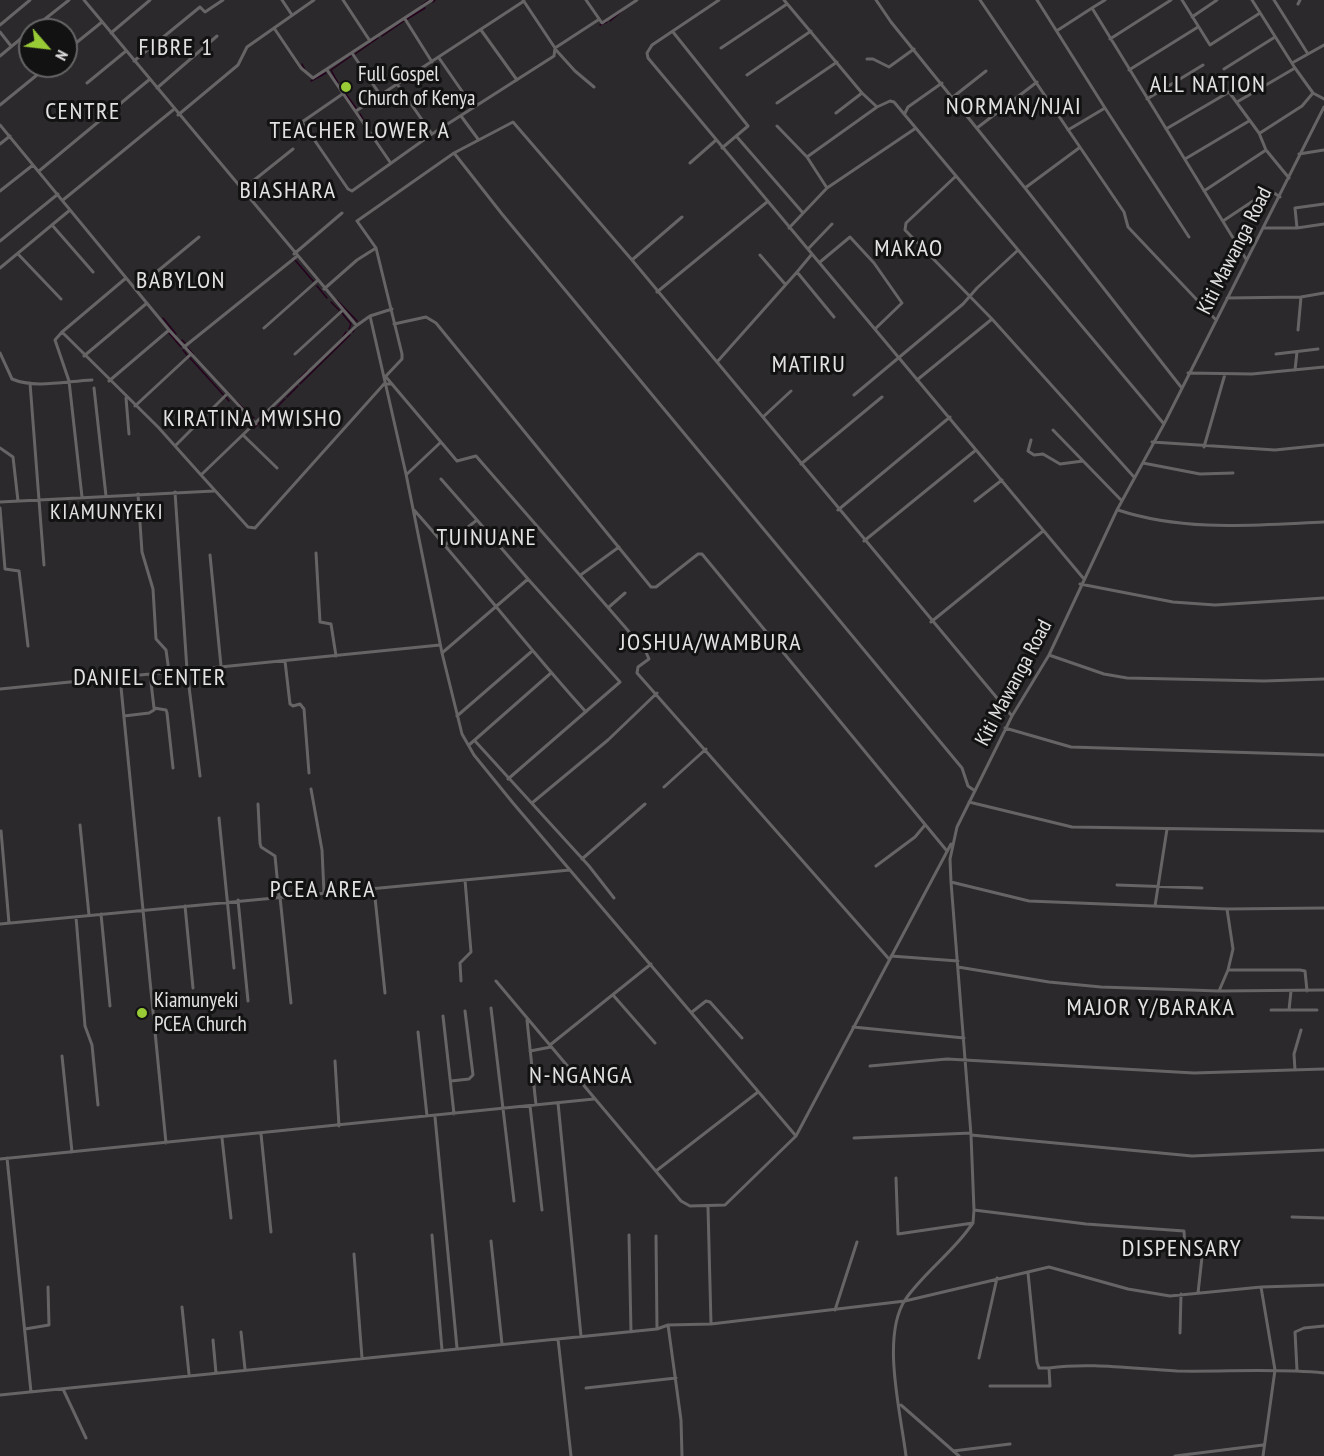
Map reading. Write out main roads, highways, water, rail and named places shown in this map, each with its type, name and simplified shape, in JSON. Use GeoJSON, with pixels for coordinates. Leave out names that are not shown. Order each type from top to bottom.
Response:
{"type":"FeatureCollection","features":[{"type":"Feature","properties":{"kind":"waterway"},"geometry":{"type":"LineString","coordinates":[[422,5],[429,0]]}},
{"type":"Feature","properties":{"kind":"waterway"},"geometry":{"type":"LineString","coordinates":[[407,19],[425,8]]}},
{"type":"Feature","properties":{"kind":"waterway"},"geometry":{"type":"LineString","coordinates":[[610,21],[622,11]]}},
{"type":"Feature","properties":{"kind":"waterway"},"geometry":{"type":"LineString","coordinates":[[382,36],[404,21]]}},
{"type":"Feature","properties":{"kind":"waterway"},"geometry":{"type":"LineString","coordinates":[[600,25],[607,22]]}},
{"type":"Feature","properties":{"kind":"waterway"},"geometry":{"type":"LineString","coordinates":[[355,54],[378,38]]}},
{"type":"Feature","properties":{"kind":"waterway"},"geometry":{"type":"LineString","coordinates":[[338,83],[331,70],[351,56]]}},
{"type":"Feature","properties":{"kind":"waterway"},"geometry":{"type":"LineString","coordinates":[[302,64],[305,70]]}},
{"type":"Feature","properties":{"kind":"waterway"},"geometry":{"type":"LineString","coordinates":[[311,81],[326,73]]}},
{"type":"Feature","properties":{"kind":"waterway"},"geometry":{"type":"LineString","coordinates":[[340,86],[356,108]]}},
{"type":"Feature","properties":{"kind":"waterway"},"geometry":{"type":"LineString","coordinates":[[360,114],[363,119]]}},
{"type":"Feature","properties":{"kind":"waterway"},"geometry":{"type":"LineString","coordinates":[[299,124],[302,128]]}},
{"type":"Feature","properties":{"kind":"waterway"},"geometry":{"type":"LineString","coordinates":[[303,130],[307,136]]}},
{"type":"Feature","properties":{"kind":"waterway"},"geometry":{"type":"LineString","coordinates":[[295,260],[313,281]]}},
{"type":"Feature","properties":{"kind":"waterway"},"geometry":{"type":"LineString","coordinates":[[317,286],[327,298]]}},
{"type":"Feature","properties":{"kind":"waterway"},"geometry":{"type":"LineString","coordinates":[[337,300],[357,321]]}},
{"type":"Feature","properties":{"kind":"waterway"},"geometry":{"type":"LineString","coordinates":[[331,302],[339,310]]}},
{"type":"Feature","properties":{"kind":"waterway"},"geometry":{"type":"LineString","coordinates":[[342,313],[351,324],[349,329]]}},
{"type":"Feature","properties":{"kind":"waterway"},"geometry":{"type":"LineString","coordinates":[[163,318],[176,334]]}},
{"type":"Feature","properties":{"kind":"waterway"},"geometry":{"type":"LineString","coordinates":[[343,337],[346,332]]}},
{"type":"Feature","properties":{"kind":"waterway"},"geometry":{"type":"LineString","coordinates":[[169,333],[181,347]]}},
{"type":"Feature","properties":{"kind":"waterway"},"geometry":{"type":"LineString","coordinates":[[300,384],[350,335]]}},
{"type":"Feature","properties":{"kind":"waterway"},"geometry":{"type":"LineString","coordinates":[[182,340],[185,343]]}},
{"type":"Feature","properties":{"kind":"waterway"},"geometry":{"type":"LineString","coordinates":[[188,348],[193,354]]}},
{"type":"Feature","properties":{"kind":"waterway"},"geometry":{"type":"LineString","coordinates":[[183,350],[187,355]]}},
{"type":"Feature","properties":{"kind":"waterway"},"geometry":{"type":"LineString","coordinates":[[190,358],[229,401]]}},
{"type":"Feature","properties":{"kind":"waterway"},"geometry":{"type":"LineString","coordinates":[[300,378],[307,371]]}},
{"type":"Feature","properties":{"kind":"waterway"},"geometry":{"type":"LineString","coordinates":[[287,397],[298,386]]}},
{"type":"Feature","properties":{"kind":"waterway"},"geometry":{"type":"LineString","coordinates":[[277,407],[285,399]]}},
{"type":"Feature","properties":{"kind":"waterway"},"geometry":{"type":"LineString","coordinates":[[236,401],[254,418]]}},
{"type":"Feature","properties":{"kind":"waterway"},"geometry":{"type":"LineString","coordinates":[[254,428],[272,411]]}},
{"type":"Feature","properties":{"kind":"place","name":"Full Gospel Church of Kenya"},"geometry":{"type":"Point","coordinates":[346,87]}},
{"type":"Feature","properties":{"kind":"place","name":"Kiamunyeki PCEA Church"},"geometry":{"type":"Point","coordinates":[142,1013]}},
{"type":"Feature","properties":{"kind":"district","name":"FIBRE 1"},"geometry":{"type":"Point","coordinates":[176,48]}},
{"type":"Feature","properties":{"kind":"district","name":"ALL NATION"},"geometry":{"type":"Point","coordinates":[1208,85]}},
{"type":"Feature","properties":{"kind":"district","name":"NORMAN/NJAI"},"geometry":{"type":"Point","coordinates":[1014,107]}},
{"type":"Feature","properties":{"kind":"district","name":"CENTRE"},"geometry":{"type":"Point","coordinates":[83,112]}},
{"type":"Feature","properties":{"kind":"district","name":"TEACHER LOWER A"},"geometry":{"type":"Point","coordinates":[360,131]}},
{"type":"Feature","properties":{"kind":"district","name":"BIASHARA"},"geometry":{"type":"Point","coordinates":[288,191]}},
{"type":"Feature","properties":{"kind":"district","name":"MAKAO"},"geometry":{"type":"Point","coordinates":[909,249]}},
{"type":"Feature","properties":{"kind":"district","name":"BABYLON"},"geometry":{"type":"Point","coordinates":[181,281]}},
{"type":"Feature","properties":{"kind":"district","name":"MATIRU"},"geometry":{"type":"Point","coordinates":[809,365]}},
{"type":"Feature","properties":{"kind":"district","name":"KIRATINA MWISHO"},"geometry":{"type":"Point","coordinates":[253,419]}},
{"type":"Feature","properties":{"kind":"district","name":"KIAMUNYEKI"},"geometry":{"type":"Point","coordinates":[107,513]}},
{"type":"Feature","properties":{"kind":"district","name":"TUINUANE"},"geometry":{"type":"Point","coordinates":[487,538]}},
{"type":"Feature","properties":{"kind":"district","name":"JOSHUA/WAMBURA"},"geometry":{"type":"Point","coordinates":[711,643]}},
{"type":"Feature","properties":{"kind":"district","name":"DANIEL CENTER"},"geometry":{"type":"Point","coordinates":[150,678]}},
{"type":"Feature","properties":{"kind":"district","name":"PCEA AREA"},"geometry":{"type":"Point","coordinates":[323,890]}},
{"type":"Feature","properties":{"kind":"district","name":"MAJOR Y/BARAKA"},"geometry":{"type":"Point","coordinates":[1151,1008]}},
{"type":"Feature","properties":{"kind":"district","name":"N-NGANGA"},"geometry":{"type":"Point","coordinates":[581,1076]}},
{"type":"Feature","properties":{"kind":"district","name":"DISPENSARY"},"geometry":{"type":"Point","coordinates":[1182,1249]}}]}
